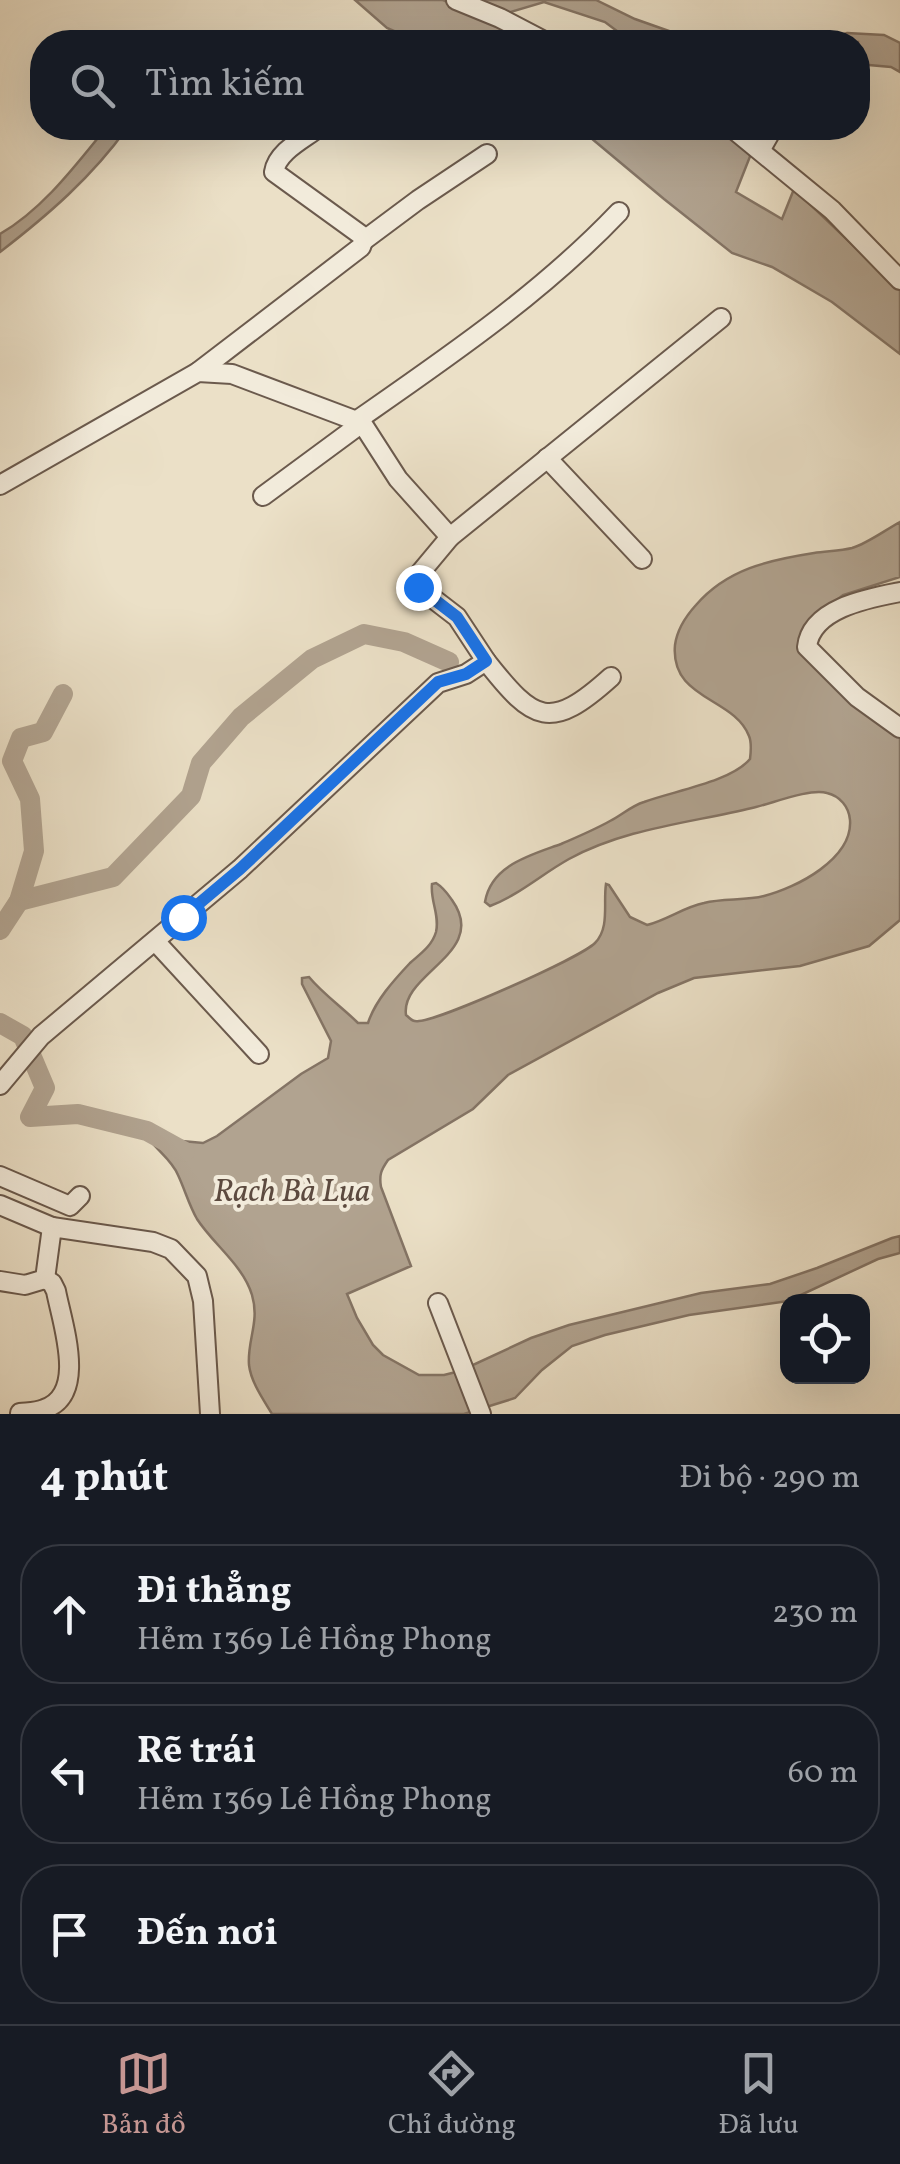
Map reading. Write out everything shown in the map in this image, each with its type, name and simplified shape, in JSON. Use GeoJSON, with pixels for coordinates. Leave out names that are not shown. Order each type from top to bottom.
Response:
{"type":"FeatureCollection","features":[{"type":"Feature","properties":{"kind":"street"},"geometry":{"type":"LineString","coordinates":[[460,2],[523,30]]}},
{"type":"Feature","properties":{"kind":"street"},"geometry":{"type":"LineString","coordinates":[[302,140],[279,158],[274,172],[362,236],[363,242]]}},
{"type":"Feature","properties":{"kind":"street"},"geometry":{"type":"LineString","coordinates":[[748,140],[832,210],[900,280]]}},
{"type":"Feature","properties":{"kind":"street"},"geometry":{"type":"LineString","coordinates":[[760,149],[766,140]]}},
{"type":"Feature","properties":{"kind":"street"},"geometry":{"type":"LineString","coordinates":[[0,485],[198,372],[418,200],[486,154]]}},
{"type":"Feature","properties":{"kind":"street"},"geometry":{"type":"LineString","coordinates":[[263,496],[464,345],[589,244],[619,212]]}},
{"type":"Feature","properties":{"kind":"street"},"geometry":{"type":"LineString","coordinates":[[611,676],[586,699],[562,712],[534,711],[506,686],[457,617],[418,587],[420,573],[450,537],[721,318]]}},
{"type":"Feature","properties":{"kind":"street"},"geometry":{"type":"LineString","coordinates":[[198,372],[232,374],[359,422],[398,479],[450,537]]}},
{"type":"Feature","properties":{"kind":"street"},"geometry":{"type":"LineString","coordinates":[[548,458],[642,559]]}},
{"type":"Feature","properties":{"kind":"street"},"geometry":{"type":"LineString","coordinates":[[900,592],[862,599],[816,624],[808,637],[808,647],[857,697],[900,728]]}},
{"type":"Feature","properties":{"kind":"street"},"geometry":{"type":"LineString","coordinates":[[0,1084],[41,1036],[240,869],[438,682],[466,674],[486,661]]}},
{"type":"Feature","properties":{"kind":"street"},"geometry":{"type":"LineString","coordinates":[[154,941],[259,1054]]}},
{"type":"Feature","properties":{"kind":"street"},"geometry":{"type":"LineString","coordinates":[[0,1176],[70,1206],[80,1196]]}},
{"type":"Feature","properties":{"kind":"street"},"geometry":{"type":"LineString","coordinates":[[0,1205],[52,1227],[153,1242],[171,1249],[198,1276],[204,1301],[210,1414]]}},
{"type":"Feature","properties":{"kind":"street"},"geometry":{"type":"LineString","coordinates":[[45,1280],[52,1227]]}},
{"type":"Feature","properties":{"kind":"street"},"geometry":{"type":"LineString","coordinates":[[0,1281],[25,1285],[45,1280],[52,1283],[68,1351],[70,1376],[62,1398],[46,1409],[20,1413]]}},
{"type":"Feature","properties":{"kind":"street"},"geometry":{"type":"LineString","coordinates":[[438,1303],[480,1412]]}},
{"type":"Feature","properties":{"kind":"water"},"geometry":{"type":"Polygon","coordinates":[[[355,0],[443,0],[468,11],[481,0],[596,0],[666,30],[616,30],[605,22],[544,2],[504,14],[494,23],[503,30],[387,28],[355,0]]]}},
{"type":"Feature","properties":{"kind":"water"},"geometry":{"type":"Polygon","coordinates":[[[870,34],[884,35],[900,43],[900,72],[870,65],[870,34]]]}},
{"type":"Feature","properties":{"kind":"water"},"geometry":{"type":"Polygon","coordinates":[[[96,140],[117,140],[68,194],[0,252],[0,234],[16,224],[70,172],[96,140]]]}},
{"type":"Feature","properties":{"kind":"water"},"geometry":{"type":"Polygon","coordinates":[[[593,140],[733,140],[751,154],[736,192],[782,219],[794,189],[900,290],[900,354],[832,302],[772,267],[732,253],[593,140]]]}},
{"type":"Feature","properties":{"kind":"water","name":"Rạch Bà Lụa"},"geometry":{"type":"Polygon","coordinates":[[[900,522],[900,577],[843,595],[829,606],[805,637],[900,736],[900,920],[869,946],[800,966],[694,978],[658,993],[508,1075],[473,1109],[388,1160],[381,1173],[381,1187],[411,1266],[347,1294],[357,1318],[383,1355],[419,1375],[444,1375],[569,1325],[701,1293],[770,1284],[900,1236],[900,1253],[878,1259],[803,1294],[780,1294],[780,1302],[689,1315],[572,1346],[515,1398],[464,1414],[272,1414],[249,1365],[255,1314],[248,1284],[197,1219],[176,1171],[154,1145],[155,1141],[203,1143],[328,1058],[331,1041],[302,978],[309,977],[358,1023],[368,1023],[386,991],[434,937],[437,920],[432,884],[441,887],[452,900],[461,918],[460,934],[453,949],[408,1000],[406,1015],[415,1021],[509,987],[584,951],[600,937],[606,884],[630,917],[647,925],[704,903],[777,892],[820,870],[842,847],[850,820],[840,799],[819,792],[613,840],[569,859],[501,901],[490,906],[485,902],[495,879],[525,857],[592,830],[639,804],[729,774],[750,759],[750,739],[741,723],[682,677],[675,645],[680,629],[708,593],[735,575],[765,563],[852,548],[900,522]]]}},
{"type":"Feature","properties":{"kind":"waterway"},"geometry":{"type":"LineString","coordinates":[[19,901],[113,877],[191,796],[201,763],[241,717],[312,659],[364,634],[404,642],[449,662]]}},
{"type":"Feature","properties":{"kind":"waterway"},"geometry":{"type":"LineString","coordinates":[[0,930],[19,901],[34,851],[30,799],[12,761],[21,738],[43,732],[63,694]]}},
{"type":"Feature","properties":{"kind":"waterway"},"geometry":{"type":"LineString","coordinates":[[0,1023],[23,1036],[45,1088],[30,1117],[78,1114],[147,1131],[185,1152]]}},
{"type":"Feature","properties":{"kind":"route"},"geometry":{"type":"LineString","coordinates":[[183,917],[240,869],[438,682],[466,674],[486,661],[457,617],[418,587]]}}]}
